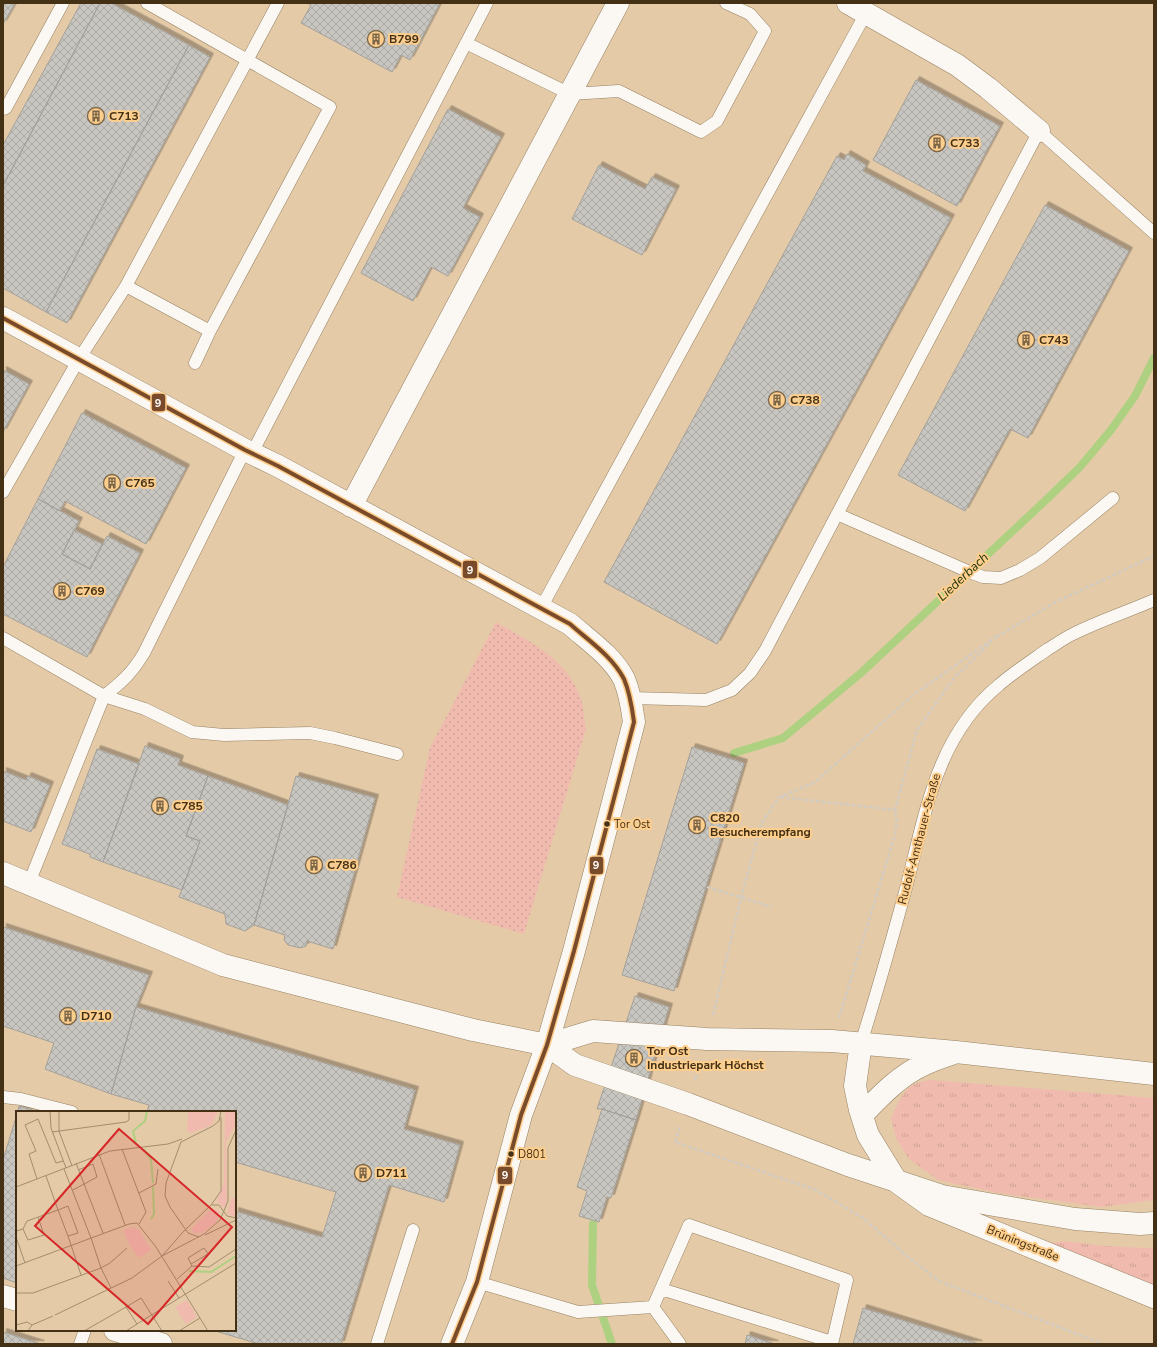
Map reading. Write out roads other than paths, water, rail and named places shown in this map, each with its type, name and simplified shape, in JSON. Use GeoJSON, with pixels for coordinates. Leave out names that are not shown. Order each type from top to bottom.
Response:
{"type":"FeatureCollection","features":[{"type":"Feature","properties":{"kind":"street"},"geometry":{"type":"LineString","coordinates":[[351,506],[618,3]]}},
{"type":"Feature","properties":{"kind":"street"},"geometry":{"type":"LineString","coordinates":[[857,8],[957,65],[988,88],[1039,131]]}},
{"type":"Feature","properties":{"kind":"street"},"geometry":{"type":"LineString","coordinates":[[3,318],[248,452],[570,624],[607,656],[624,679],[631,698],[634,722],[576,943],[547,1045],[521,1115],[477,1282],[452,1344]]}},
{"type":"Feature","properties":{"kind":"street"},"geometry":{"type":"LineString","coordinates":[[3,873],[223,966],[473,1030],[547,1045],[575,1065],[674,1098],[848,1165],[942,1196],[1075,1219],[1140,1224],[1154,1223]]}},
{"type":"Feature","properties":{"kind":"street"},"geometry":{"type":"LineString","coordinates":[[547,1045],[593,1032],[659,1035],[707,1040],[832,1041],[956,1052],[1154,1074]]}},
{"type":"Feature","properties":{"kind":"street"},"geometry":{"type":"LineString","coordinates":[[861,1043],[855,1086],[862,1115],[868,1135],[897,1182]]}},
{"type":"Feature","properties":{"kind":"street"},"geometry":{"type":"LineString","coordinates":[[862,1115],[875,1101],[905,1075],[924,1064],[956,1052]]}},
{"type":"Feature","properties":{"kind":"street","name":"Brüningstraße"},"geometry":{"type":"LineString","coordinates":[[897,1182],[929,1205],[1154,1297]]}},
{"type":"Feature","properties":{"kind":"street"},"geometry":{"type":"LineString","coordinates":[[3,1296],[16,1300]]}},
{"type":"Feature","properties":{"kind":"street"},"geometry":{"type":"LineString","coordinates":[[118,1331],[161,1344]]}},
{"type":"Feature","properties":{"kind":"lane"},"geometry":{"type":"LineString","coordinates":[[3,109],[6,108],[63,3]]}},
{"type":"Feature","properties":{"kind":"lane"},"geometry":{"type":"LineString","coordinates":[[147,3],[330,107],[210,331],[195,363]]}},
{"type":"Feature","properties":{"kind":"lane"},"geometry":{"type":"LineString","coordinates":[[3,492],[79,359],[126,286],[278,3]]}},
{"type":"Feature","properties":{"kind":"lane"},"geometry":{"type":"LineString","coordinates":[[28,883],[104,696],[130,674],[144,654],[248,452],[487,3]]}},
{"type":"Feature","properties":{"kind":"lane"},"geometry":{"type":"LineString","coordinates":[[466,43],[570,94],[619,91],[701,132],[716,121],[765,31],[750,14],[726,3]]}},
{"type":"Feature","properties":{"kind":"lane"},"geometry":{"type":"LineString","coordinates":[[541,608],[857,8]]}},
{"type":"Feature","properties":{"kind":"lane"},"geometry":{"type":"LineString","coordinates":[[631,698],[706,700],[732,690],[750,673],[765,651],[1039,131],[1154,233]]}},
{"type":"Feature","properties":{"kind":"lane"},"geometry":{"type":"LineString","coordinates":[[126,286],[210,331]]}},
{"type":"Feature","properties":{"kind":"lane"},"geometry":{"type":"LineString","coordinates":[[837,514],[983,578],[1001,578],[1020,570],[1040,558],[1113,498]]}},
{"type":"Feature","properties":{"kind":"lane","name":"Rudolf-Amthauer-Straße"},"geometry":{"type":"LineString","coordinates":[[861,1043],[921,830],[927,801],[940,767],[951,744],[972,712],[998,686],[1028,662],[1070,635],[1154,600]]}},
{"type":"Feature","properties":{"kind":"lane"},"geometry":{"type":"LineString","coordinates":[[3,638],[104,696],[145,709],[192,732],[224,735],[310,733],[397,754]]}},
{"type":"Feature","properties":{"kind":"lane"},"geometry":{"type":"LineString","coordinates":[[3,1097],[21,1099],[68,1111]]}},
{"type":"Feature","properties":{"kind":"lane"},"geometry":{"type":"LineString","coordinates":[[652,1307],[688,1225],[847,1280],[832,1343],[661,1289]]}},
{"type":"Feature","properties":{"kind":"lane"},"geometry":{"type":"LineString","coordinates":[[377,1344],[413,1230]]}},
{"type":"Feature","properties":{"kind":"lane"},"geometry":{"type":"LineString","coordinates":[[477,1282],[578,1312],[652,1307]]}},
{"type":"Feature","properties":{"kind":"lane"},"geometry":{"type":"LineString","coordinates":[[652,1307],[680,1344]]}},
{"type":"Feature","properties":{"kind":"lane"},"geometry":{"type":"LineString","coordinates":[[80,1344],[84,1331]]}},
{"type":"Feature","properties":{"kind":"waterway","name":"Liederbach"},"geometry":{"type":"LineString","coordinates":[[734,753],[783,738],[861,673],[1047,499],[1080,467],[1111,430],[1135,396],[1154,358]]}},
{"type":"Feature","properties":{"kind":"waterway","name":"Liederbach"},"geometry":{"type":"LineString","coordinates":[[593,1224],[592,1285],[612,1344]]}},
{"type":"Feature","properties":{"kind":"place","name":"B799"},"geometry":{"type":"Point","coordinates":[376,39]}},
{"type":"Feature","properties":{"kind":"place","name":"C713"},"geometry":{"type":"Point","coordinates":[96,116]}},
{"type":"Feature","properties":{"kind":"place","name":"C733"},"geometry":{"type":"Point","coordinates":[937,143]}},
{"type":"Feature","properties":{"kind":"place","name":"C743"},"geometry":{"type":"Point","coordinates":[1026,340]}},
{"type":"Feature","properties":{"kind":"place","name":"C738"},"geometry":{"type":"Point","coordinates":[777,400]}},
{"type":"Feature","properties":{"kind":"place","name":"C765"},"geometry":{"type":"Point","coordinates":[112,483]}},
{"type":"Feature","properties":{"kind":"place","name":"C769"},"geometry":{"type":"Point","coordinates":[62,591]}},
{"type":"Feature","properties":{"kind":"place","name":"C785"},"geometry":{"type":"Point","coordinates":[160,806]}},
{"type":"Feature","properties":{"kind":"place","name":"Tor Ost"},"geometry":{"type":"Point","coordinates":[607,824]}},
{"type":"Feature","properties":{"kind":"place","name":"C820 Besucherempfang"},"geometry":{"type":"Point","coordinates":[697,825]}},
{"type":"Feature","properties":{"kind":"place","name":"C786"},"geometry":{"type":"Point","coordinates":[314,865]}},
{"type":"Feature","properties":{"kind":"place","name":"D710"},"geometry":{"type":"Point","coordinates":[68,1016]}},
{"type":"Feature","properties":{"kind":"place","name":"Tor Ost Industriepark Höchst"},"geometry":{"type":"Point","coordinates":[634,1058]}},
{"type":"Feature","properties":{"kind":"place","name":"D801"},"geometry":{"type":"Point","coordinates":[511,1154]}},
{"type":"Feature","properties":{"kind":"place","name":"D711"},"geometry":{"type":"Point","coordinates":[363,1173]}}]}
